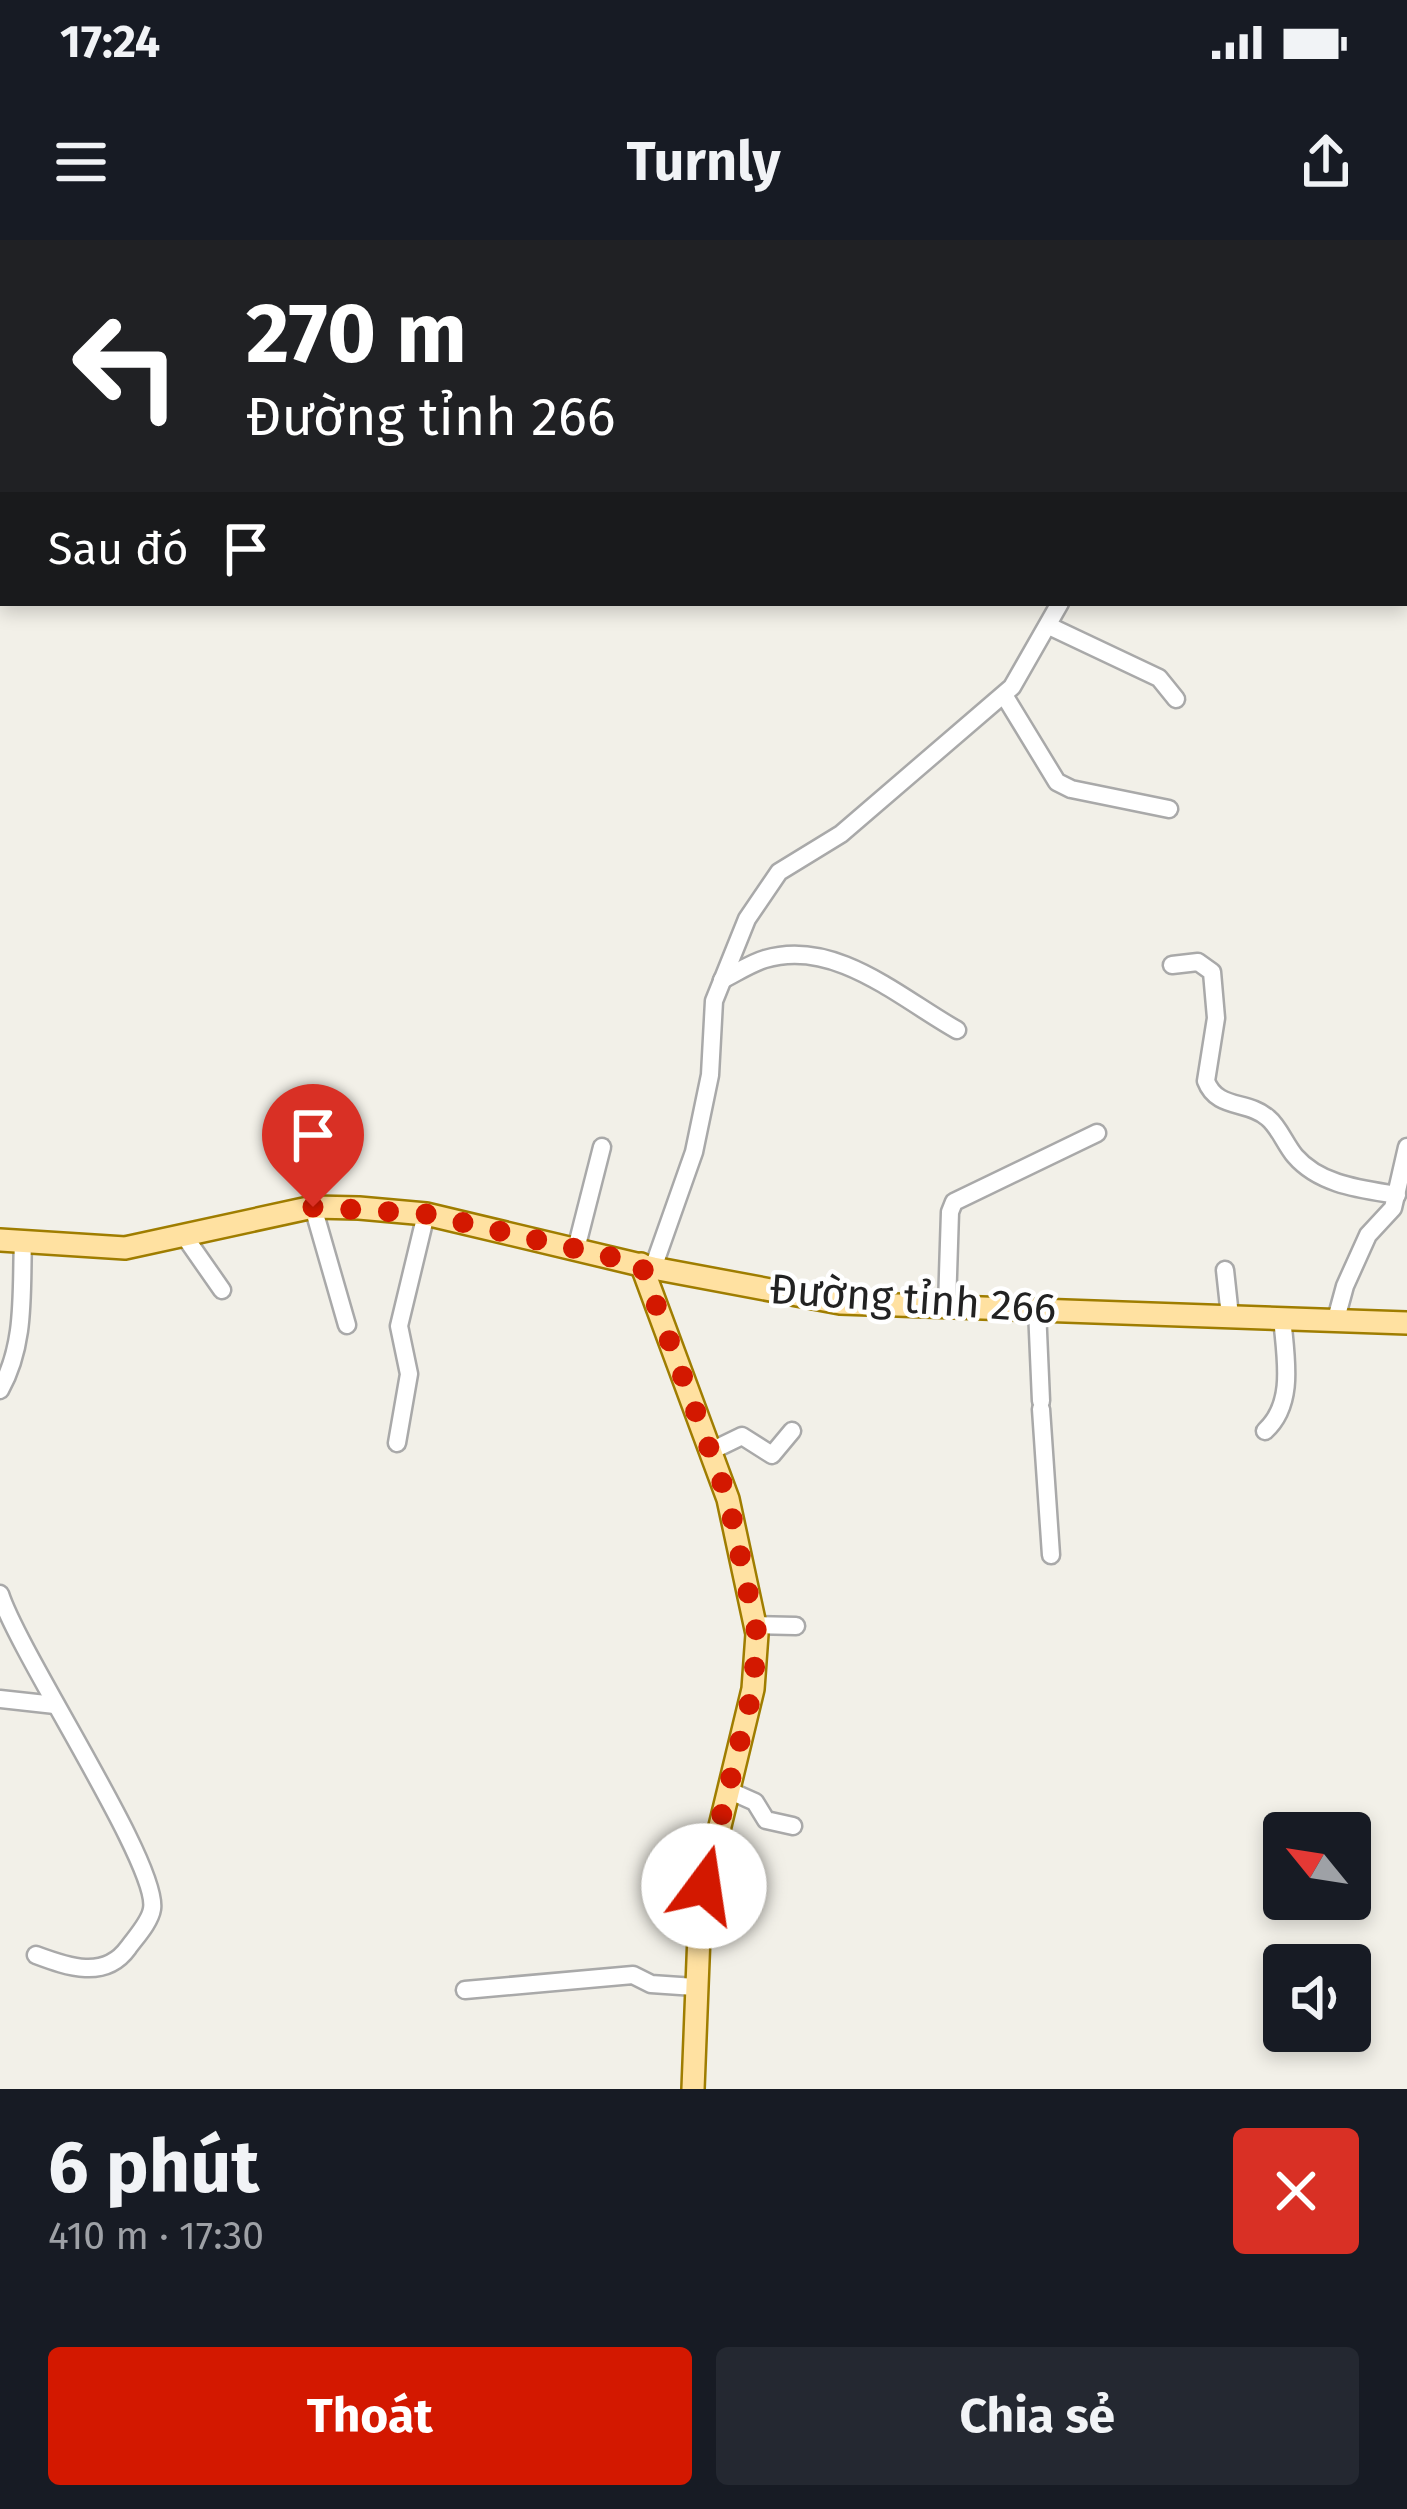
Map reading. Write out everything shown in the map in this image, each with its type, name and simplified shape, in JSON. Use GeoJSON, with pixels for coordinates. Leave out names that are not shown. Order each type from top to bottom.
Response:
{"type":"FeatureCollection","features":[{"type":"Feature","properties":{"kind":"main road","name":"Đường tỉnh 266"},"geometry":{"type":"LineString","coordinates":[[11,1240],[124,1248],[313,1207],[426,1214],[798,1298],[1407,1323]]}},
{"type":"Feature","properties":{"kind":"main road"},"geometry":{"type":"LineString","coordinates":[[647,1266],[728,1499],[755,1625],[756,1671],[704,1886],[693,2089]]}},
{"type":"Feature","properties":{"kind":"street"},"geometry":{"type":"LineString","coordinates":[[647,1266],[694,1152],[710,1075],[711,1018],[741,930],[778,872],[841,834],[1017,682],[1059,606]]}},
{"type":"Feature","properties":{"kind":"street"},"geometry":{"type":"LineString","coordinates":[[1049,626],[1159,678],[1177,699]]}},
{"type":"Feature","properties":{"kind":"street"},"geometry":{"type":"LineString","coordinates":[[1004,694],[1058,782],[1071,789],[1169,809]]}},
{"type":"Feature","properties":{"kind":"street"},"geometry":{"type":"LineString","coordinates":[[722,980],[763,959],[820,956],[861,972],[957,1030]]}},
{"type":"Feature","properties":{"kind":"street"},"geometry":{"type":"LineString","coordinates":[[1172,965],[1198,962],[1212,972],[1216,1018],[1208,1089],[1268,1118],[1309,1169],[1348,1186],[1397,1195]]}},
{"type":"Feature","properties":{"kind":"street"},"geometry":{"type":"LineString","coordinates":[[947,1306],[954,1202],[1096,1133]]}},
{"type":"Feature","properties":{"kind":"street"},"geometry":{"type":"LineString","coordinates":[[575,1250],[602,1147]]}},
{"type":"Feature","properties":{"kind":"street"},"geometry":{"type":"LineString","coordinates":[[1336,1319],[1368,1235],[1388,1218],[1407,1148]]}},
{"type":"Feature","properties":{"kind":"street"},"geometry":{"type":"LineString","coordinates":[[313,1207],[347,1325]]}},
{"type":"Feature","properties":{"kind":"street"},"geometry":{"type":"LineString","coordinates":[[397,1443],[409,1374],[399,1326],[426,1214]]}},
{"type":"Feature","properties":{"kind":"street"},"geometry":{"type":"LineString","coordinates":[[184,1237],[222,1290]]}},
{"type":"Feature","properties":{"kind":"street"},"geometry":{"type":"LineString","coordinates":[[0,1390],[21,1327],[11,1240]]}},
{"type":"Feature","properties":{"kind":"street"},"geometry":{"type":"LineString","coordinates":[[1225,1270],[1230,1316]]}},
{"type":"Feature","properties":{"kind":"street"},"geometry":{"type":"LineString","coordinates":[[1037,1309],[1051,1555]]}},
{"type":"Feature","properties":{"kind":"street"},"geometry":{"type":"LineString","coordinates":[[1265,1431],[1278,1419],[1285,1396],[1282,1318]]}},
{"type":"Feature","properties":{"kind":"street"},"geometry":{"type":"LineString","coordinates":[[711,1451],[742,1436],[772,1455],[792,1431]]}},
{"type":"Feature","properties":{"kind":"street"},"geometry":{"type":"LineString","coordinates":[[0,1594],[140,1863],[152,1897],[152,1912],[118,1961],[106,1967],[70,1968],[36,1955]]}},
{"type":"Feature","properties":{"kind":"street"},"geometry":{"type":"LineString","coordinates":[[755,1625],[796,1626]]}},
{"type":"Feature","properties":{"kind":"street"},"geometry":{"type":"LineString","coordinates":[[0,1699],[55,1705]]}},
{"type":"Feature","properties":{"kind":"street"},"geometry":{"type":"LineString","coordinates":[[728,1790],[755,1802],[766,1820],[793,1826]]}},
{"type":"Feature","properties":{"kind":"street"},"geometry":{"type":"LineString","coordinates":[[464,1990],[633,1975],[651,1984],[695,1987]]}},
{"type":"Feature","properties":{"kind":"route"},"geometry":{"type":"LineString","coordinates":[[313,1207],[426,1214],[641,1264],[728,1499],[757,1634],[753,1689],[704,1886]]}}]}
